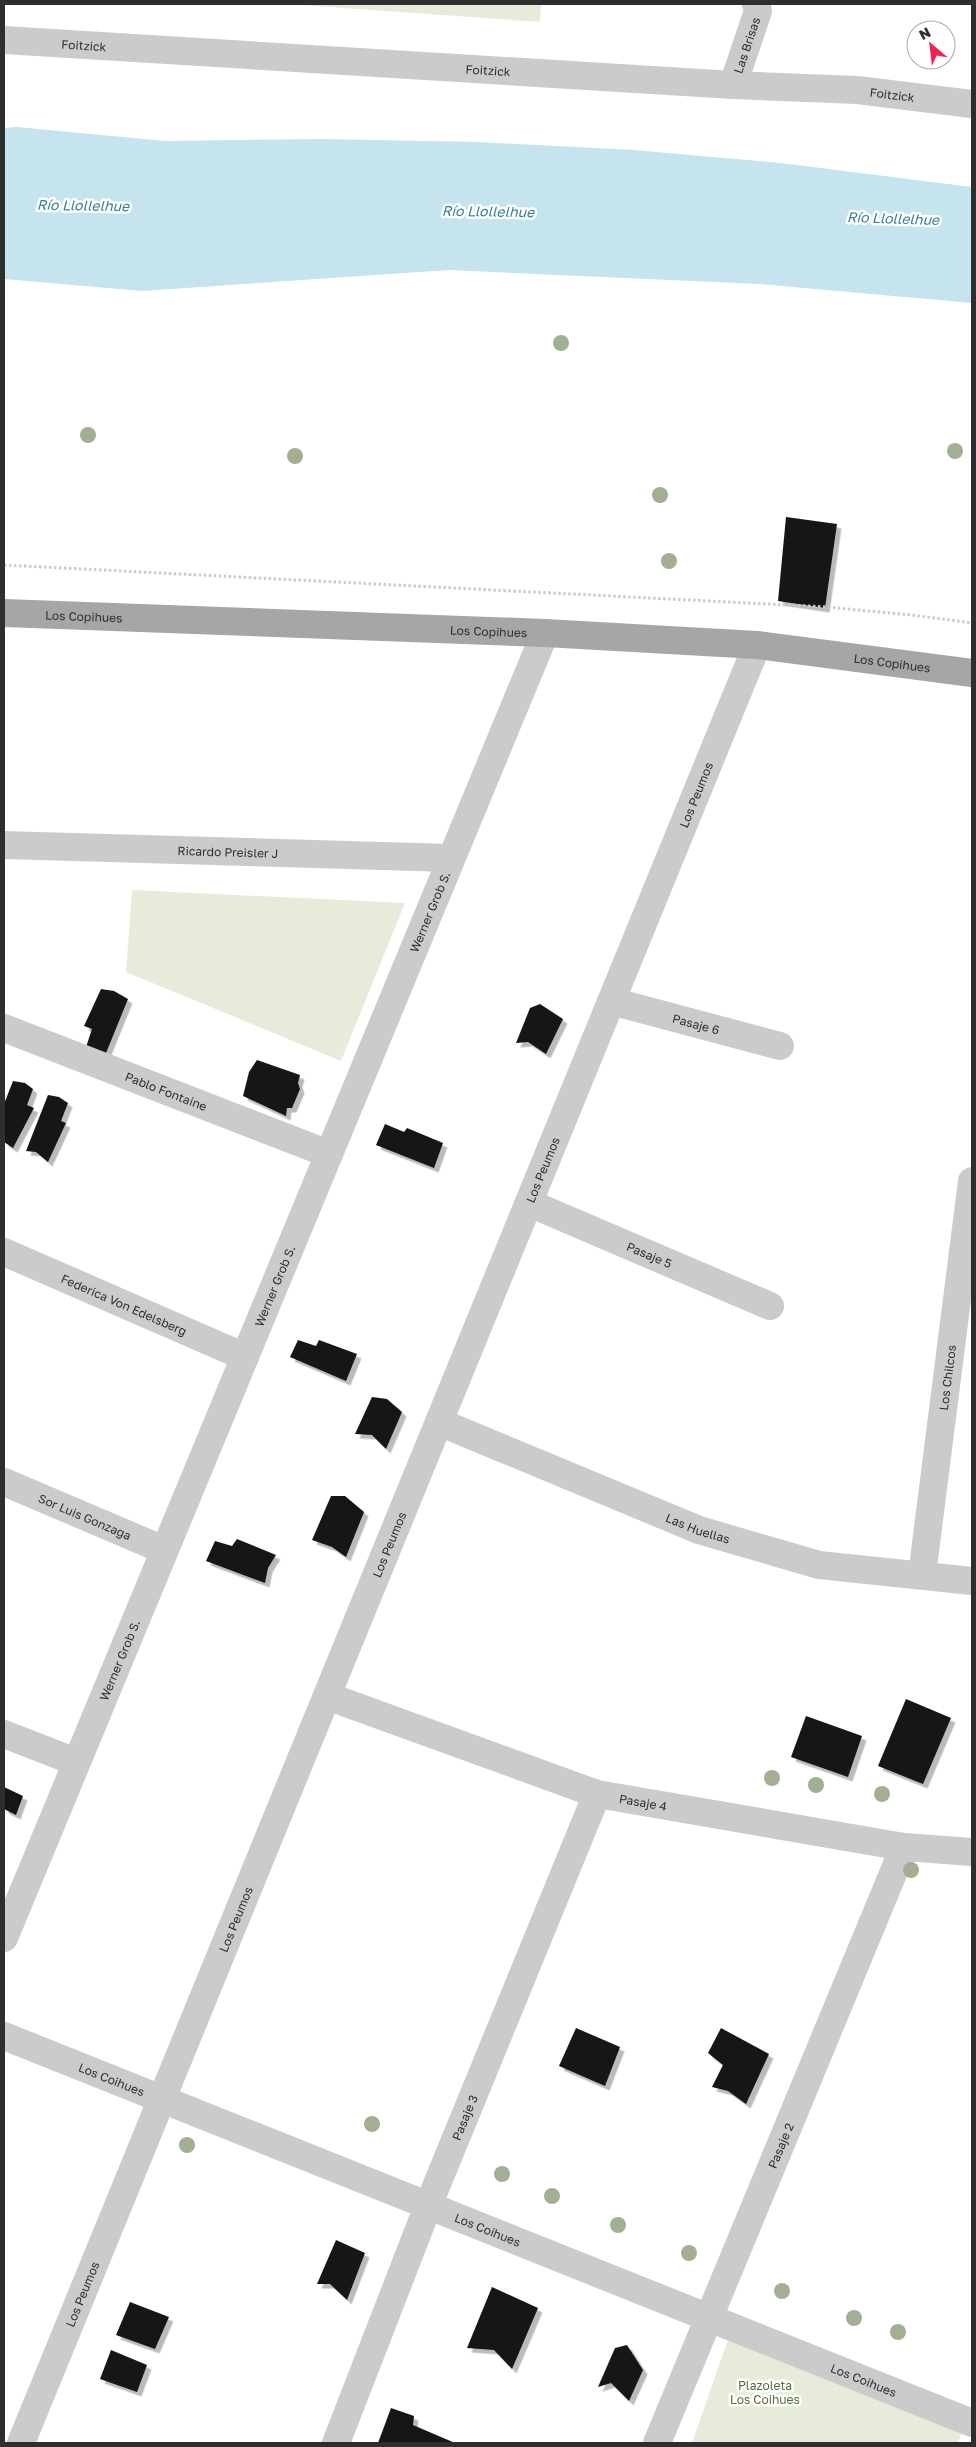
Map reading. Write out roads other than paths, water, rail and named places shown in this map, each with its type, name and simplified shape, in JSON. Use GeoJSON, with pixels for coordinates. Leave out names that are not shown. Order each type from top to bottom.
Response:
{"type":"FeatureCollection","features":[{"type":"Feature","properties":{"kind":"main road","name":"Los Copihues"},"geometry":{"type":"LineString","coordinates":[[4,613],[545,633],[757,645],[972,673]]}},
{"type":"Feature","properties":{"kind":"street","name":"Las Brisas"},"geometry":{"type":"LineString","coordinates":[[733,85],[758,11],[756,4]]}},
{"type":"Feature","properties":{"kind":"street","name":"Foitzick"},"geometry":{"type":"LineString","coordinates":[[4,40],[733,85],[857,90],[972,104]]}},
{"type":"Feature","properties":{"kind":"street","name":"Werner Grob S."},"geometry":{"type":"LineString","coordinates":[[4,1938],[545,633]]}},
{"type":"Feature","properties":{"kind":"street","name":"Los Peumos"},"geometry":{"type":"LineString","coordinates":[[21,2443],[757,645]]}},
{"type":"Feature","properties":{"kind":"street","name":"Ricardo Preisler J"},"geometry":{"type":"LineString","coordinates":[[4,845],[452,858]]}},
{"type":"Feature","properties":{"kind":"street","name":"Pasaje 6"},"geometry":{"type":"LineString","coordinates":[[611,1001],[780,1046]]}},
{"type":"Feature","properties":{"kind":"street","name":"Pablo Fontaine"},"geometry":{"type":"LineString","coordinates":[[4,1028],[329,1154]]}},
{"type":"Feature","properties":{"kind":"street","name":"Los Chilcos"},"geometry":{"type":"LineString","coordinates":[[922,1575],[972,1186]]}},
{"type":"Feature","properties":{"kind":"street","name":"Pasaje 5"},"geometry":{"type":"LineString","coordinates":[[529,1202],[770,1306]]}},
{"type":"Feature","properties":{"kind":"street","name":"Federica Von Edelsberg"},"geometry":{"type":"LineString","coordinates":[[4,1252],[245,1357]]}},
{"type":"Feature","properties":{"kind":"street","name":"Las Huellas"},"geometry":{"type":"LineString","coordinates":[[439,1422],[699,1530],[819,1565],[972,1581]]}},
{"type":"Feature","properties":{"kind":"street","name":"Sor Luis Gonzaga"},"geometry":{"type":"LineString","coordinates":[[4,1482],[164,1550]]}},
{"type":"Feature","properties":{"kind":"street","name":"Pasaje 4"},"geometry":{"type":"LineString","coordinates":[[327,1696],[597,1794],[904,1847],[972,1852]]}},
{"type":"Feature","properties":{"kind":"street"},"geometry":{"type":"LineString","coordinates":[[4,1734],[76,1762]]}},
{"type":"Feature","properties":{"kind":"street","name":"Pasaje 3"},"geometry":{"type":"LineString","coordinates":[[336,2443],[428,2206],[597,1794]]}},
{"type":"Feature","properties":{"kind":"street","name":"Pasaje 2"},"geometry":{"type":"LineString","coordinates":[[658,2443],[904,1847]]}},
{"type":"Feature","properties":{"kind":"street","name":"Los Coihues"},"geometry":{"type":"LineString","coordinates":[[4,2036],[972,2423]]}},
{"type":"Feature","properties":{"kind":"water","name":"Río Llollelhue"},"geometry":{"type":"Polygon","coordinates":[[[17,127],[165,141],[322,139],[478,142],[634,150],[781,163],[972,187],[972,303],[759,284],[449,270],[142,291],[4,279],[4,128],[17,127]]]}},
{"type":"Feature","properties":{"kind":"park label","name":"Plazoleta Los Coihues"},"geometry":{"type":"Point","coordinates":[765,2392]}}]}
